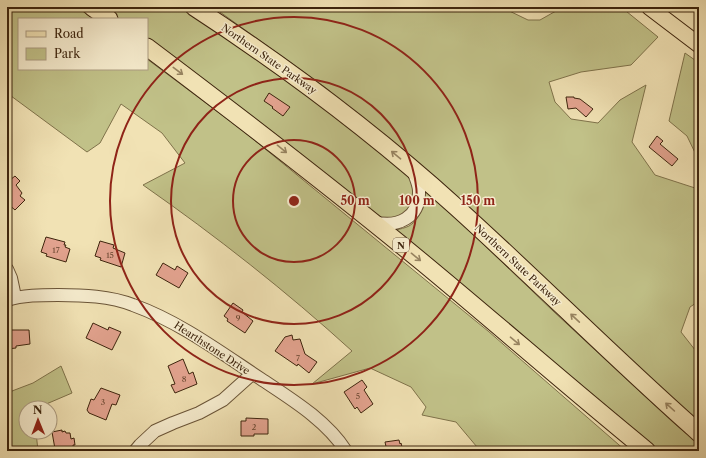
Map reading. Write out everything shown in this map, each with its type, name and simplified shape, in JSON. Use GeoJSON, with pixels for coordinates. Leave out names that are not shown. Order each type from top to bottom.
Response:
{"type":"FeatureCollection","features":[{"type":"Feature","properties":{"kind":"highway"},"geometry":{"type":"LineString","coordinates":[[92,7],[109,18]]}},
{"type":"Feature","properties":{"kind":"highway","name":"Northern State Parkway"},"geometry":{"type":"LineString","coordinates":[[194,7],[316,92],[413,170],[476,226],[699,433]]}},
{"type":"Feature","properties":{"kind":"highway","name":"N"},"geometry":{"type":"LineString","coordinates":[[148,48],[373,222],[647,451]]}},
{"type":"Feature","properties":{"kind":"main road"},"geometry":{"type":"LineString","coordinates":[[649,7],[699,45]]}},
{"type":"Feature","properties":{"kind":"street"},"geometry":{"type":"LineString","coordinates":[[108,7],[111,18]]}},
{"type":"Feature","properties":{"kind":"street"},"geometry":{"type":"LineString","coordinates":[[373,222],[394,224],[406,220],[410,216],[418,200],[419,190],[413,170]]}},
{"type":"Feature","properties":{"kind":"street"},"geometry":{"type":"LineString","coordinates":[[7,269],[11,278],[11,299]]}},
{"type":"Feature","properties":{"kind":"street","name":"Hearthstone Drive"},"geometry":{"type":"LineString","coordinates":[[11,299],[44,295],[77,295],[105,298],[132,304],[176,323],[302,408],[327,428],[346,451]]}},
{"type":"Feature","properties":{"kind":"street"},"geometry":{"type":"LineString","coordinates":[[135,451],[140,444],[155,431],[199,413],[223,400],[252,374]]}},
{"type":"Feature","properties":{"kind":"green space"},"geometry":{"type":"Polygon","coordinates":[[[7,7],[77,7],[92,18],[18,18],[18,70],[148,70],[148,60],[242,130],[488,331],[626,451],[477,451],[477,447],[456,422],[422,415],[426,407],[411,387],[370,368],[312,384],[352,351],[302,307],[250,265],[143,185],[185,163],[162,133],[121,104],[100,143],[87,152],[7,93],[7,7]]]}},
{"type":"Feature","properties":{"kind":"green space"},"geometry":{"type":"Polygon","coordinates":[[[112,7],[182,7],[293,82],[406,173],[414,183],[414,204],[400,219],[378,219],[148,43],[148,18],[116,18],[112,7]]]}},
{"type":"Feature","properties":{"kind":"green space"},"geometry":{"type":"Polygon","coordinates":[[[213,7],[501,7],[528,20],[540,20],[563,7],[621,7],[658,37],[631,65],[581,72],[549,82],[555,102],[571,119],[598,123],[620,100],[646,85],[632,142],[655,175],[695,188],[699,176],[699,301],[690,307],[681,332],[699,355],[699,425],[565,297],[388,140],[326,88],[213,7]]]}},
{"type":"Feature","properties":{"kind":"green space"},"geometry":{"type":"Polygon","coordinates":[[[685,53],[699,63],[699,161],[687,136],[669,121],[685,53]]]}},
{"type":"Feature","properties":{"kind":"green space"},"geometry":{"type":"Polygon","coordinates":[[[425,188],[553,311],[676,425],[699,444],[699,451],[654,451],[396,233],[396,230],[409,226],[417,219],[422,209],[425,188]]]}},
{"type":"Feature","properties":{"kind":"green space"},"geometry":{"type":"Polygon","coordinates":[[[61,366],[72,393],[56,400],[18,400],[18,440],[37,440],[38,451],[7,451],[7,399],[12,391],[33,383],[61,366]]]}},
{"type":"Feature","properties":{"kind":"building"},"geometry":{"type":"Polygon","coordinates":[[[269,93],[290,107],[283,116],[264,101],[269,93]]]}},
{"type":"Feature","properties":{"kind":"building"},"geometry":{"type":"Polygon","coordinates":[[[566,97],[580,99],[593,109],[586,117],[576,108],[568,109],[566,97]]]}},
{"type":"Feature","properties":{"kind":"building"},"geometry":{"type":"Polygon","coordinates":[[[657,136],[663,141],[660,144],[678,159],[672,166],[649,147],[657,136]]]}},
{"type":"Feature","properties":{"kind":"building"},"geometry":{"type":"Polygon","coordinates":[[[15,176],[20,181],[16,185],[22,193],[20,196],[25,200],[15,210],[8,204],[10,202],[7,199],[7,177],[10,180],[15,176]]]}},
{"type":"Feature","properties":{"kind":"building"},"geometry":{"type":"Polygon","coordinates":[[[46,237],[65,242],[65,247],[70,249],[66,262],[46,256],[47,254],[41,252],[46,237]]]}},
{"type":"Feature","properties":{"kind":"building"},"geometry":{"type":"Polygon","coordinates":[[[100,241],[114,245],[113,248],[125,253],[121,267],[100,260],[101,258],[95,256],[100,241]]]}},
{"type":"Feature","properties":{"kind":"building"},"geometry":{"type":"Polygon","coordinates":[[[163,263],[175,270],[177,266],[188,273],[179,288],[156,275],[163,263]]]}},
{"type":"Feature","properties":{"kind":"building"},"geometry":{"type":"Polygon","coordinates":[[[233,303],[243,310],[242,312],[253,321],[245,333],[227,321],[228,319],[224,316],[233,303]]]}},
{"type":"Feature","properties":{"kind":"building"},"geometry":{"type":"Polygon","coordinates":[[[93,323],[108,330],[109,327],[121,332],[112,350],[86,338],[93,323]]]}},
{"type":"Feature","properties":{"kind":"building"},"geometry":{"type":"Polygon","coordinates":[[[9,330],[29,330],[30,344],[7,349],[7,333],[9,333],[9,330]]]}},
{"type":"Feature","properties":{"kind":"building"},"geometry":{"type":"Polygon","coordinates":[[[292,335],[293,340],[300,339],[305,354],[317,362],[309,373],[298,364],[297,366],[275,351],[285,337],[292,335]]]}},
{"type":"Feature","properties":{"kind":"building"},"geometry":{"type":"Polygon","coordinates":[[[183,359],[189,374],[193,372],[197,384],[175,393],[171,385],[175,384],[168,366],[183,359]]]}},
{"type":"Feature","properties":{"kind":"building"},"geometry":{"type":"Polygon","coordinates":[[[362,380],[367,387],[364,390],[373,404],[361,413],[357,407],[355,409],[344,392],[362,380]]]}},
{"type":"Feature","properties":{"kind":"building"},"geometry":{"type":"Polygon","coordinates":[[[101,388],[120,395],[116,405],[112,404],[106,420],[89,413],[87,410],[91,399],[94,400],[101,388]]]}},
{"type":"Feature","properties":{"kind":"building"},"geometry":{"type":"Polygon","coordinates":[[[246,418],[268,419],[268,434],[241,436],[241,421],[246,421],[246,418]]]}},
{"type":"Feature","properties":{"kind":"building"},"geometry":{"type":"Polygon","coordinates":[[[62,430],[62,432],[65,431],[66,433],[70,433],[71,439],[74,438],[74,451],[59,451],[58,449],[55,449],[53,440],[58,440],[58,431],[62,430]]]}},
{"type":"Feature","properties":{"kind":"building"},"geometry":{"type":"Polygon","coordinates":[[[399,440],[403,451],[387,451],[385,442],[399,440]]]}}]}
